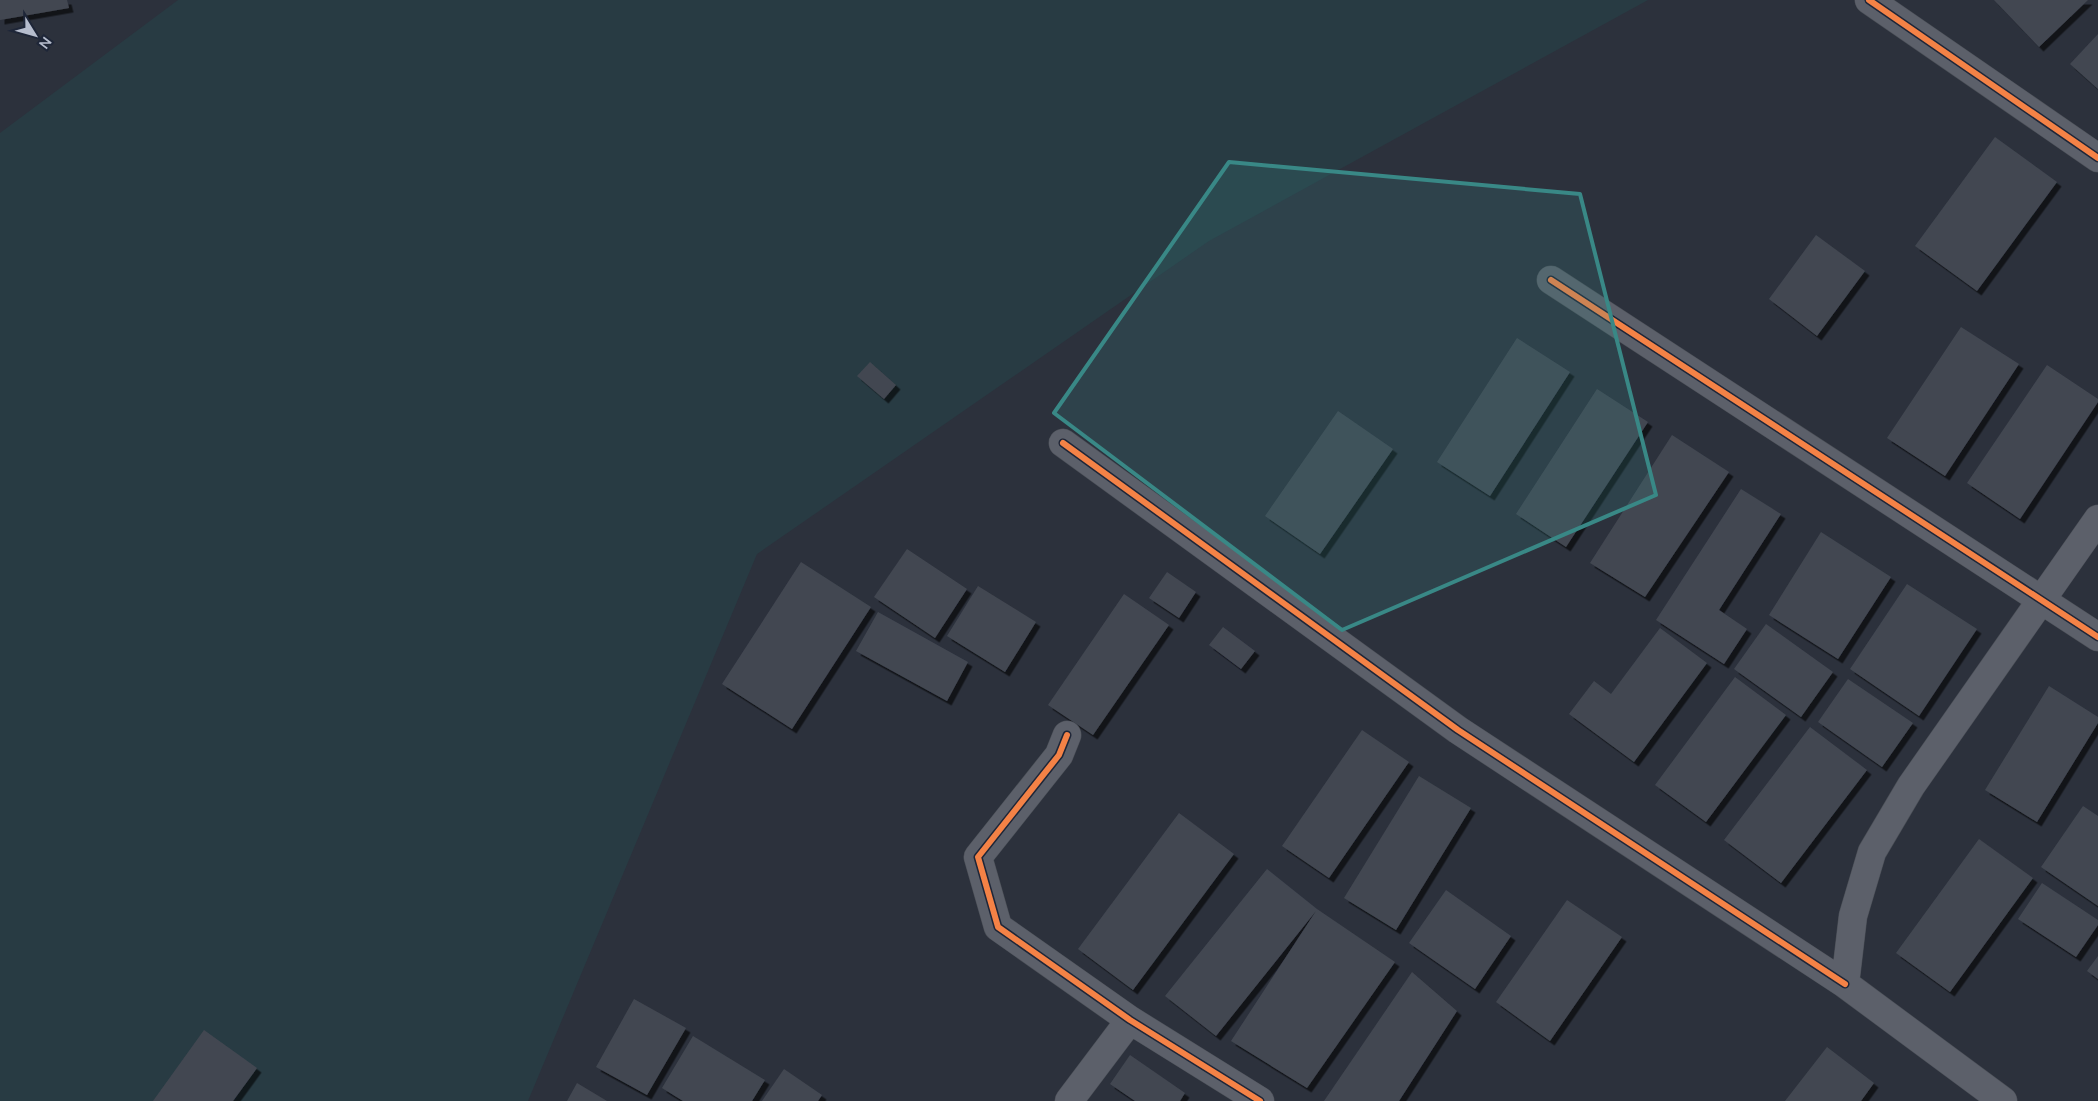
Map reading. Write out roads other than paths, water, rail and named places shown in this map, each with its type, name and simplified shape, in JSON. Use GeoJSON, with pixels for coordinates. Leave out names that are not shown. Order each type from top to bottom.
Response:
{"type":"FeatureCollection","features":[{"type":"Feature","properties":{"kind":"street"},"geometry":{"type":"LineString","coordinates":[[1869,0],[2098,158]]}},
{"type":"Feature","properties":{"kind":"street"},"geometry":{"type":"LineString","coordinates":[[1551,280],[2098,637]]}},
{"type":"Feature","properties":{"kind":"street"},"geometry":{"type":"LineString","coordinates":[[1063,443],[1458,730],[1845,984],[2003,1101]]}},
{"type":"Feature","properties":{"kind":"street"},"geometry":{"type":"LineString","coordinates":[[1845,984],[1853,916],[1872,852],[1911,786],[2098,519]]}},
{"type":"Feature","properties":{"kind":"street"},"geometry":{"type":"LineString","coordinates":[[1067,735],[1059,755],[978,858],[998,927],[1130,1020],[1260,1101]]}},
{"type":"Feature","properties":{"kind":"street"},"geometry":{"type":"LineString","coordinates":[[1069,1101],[1130,1020]]}}]}
